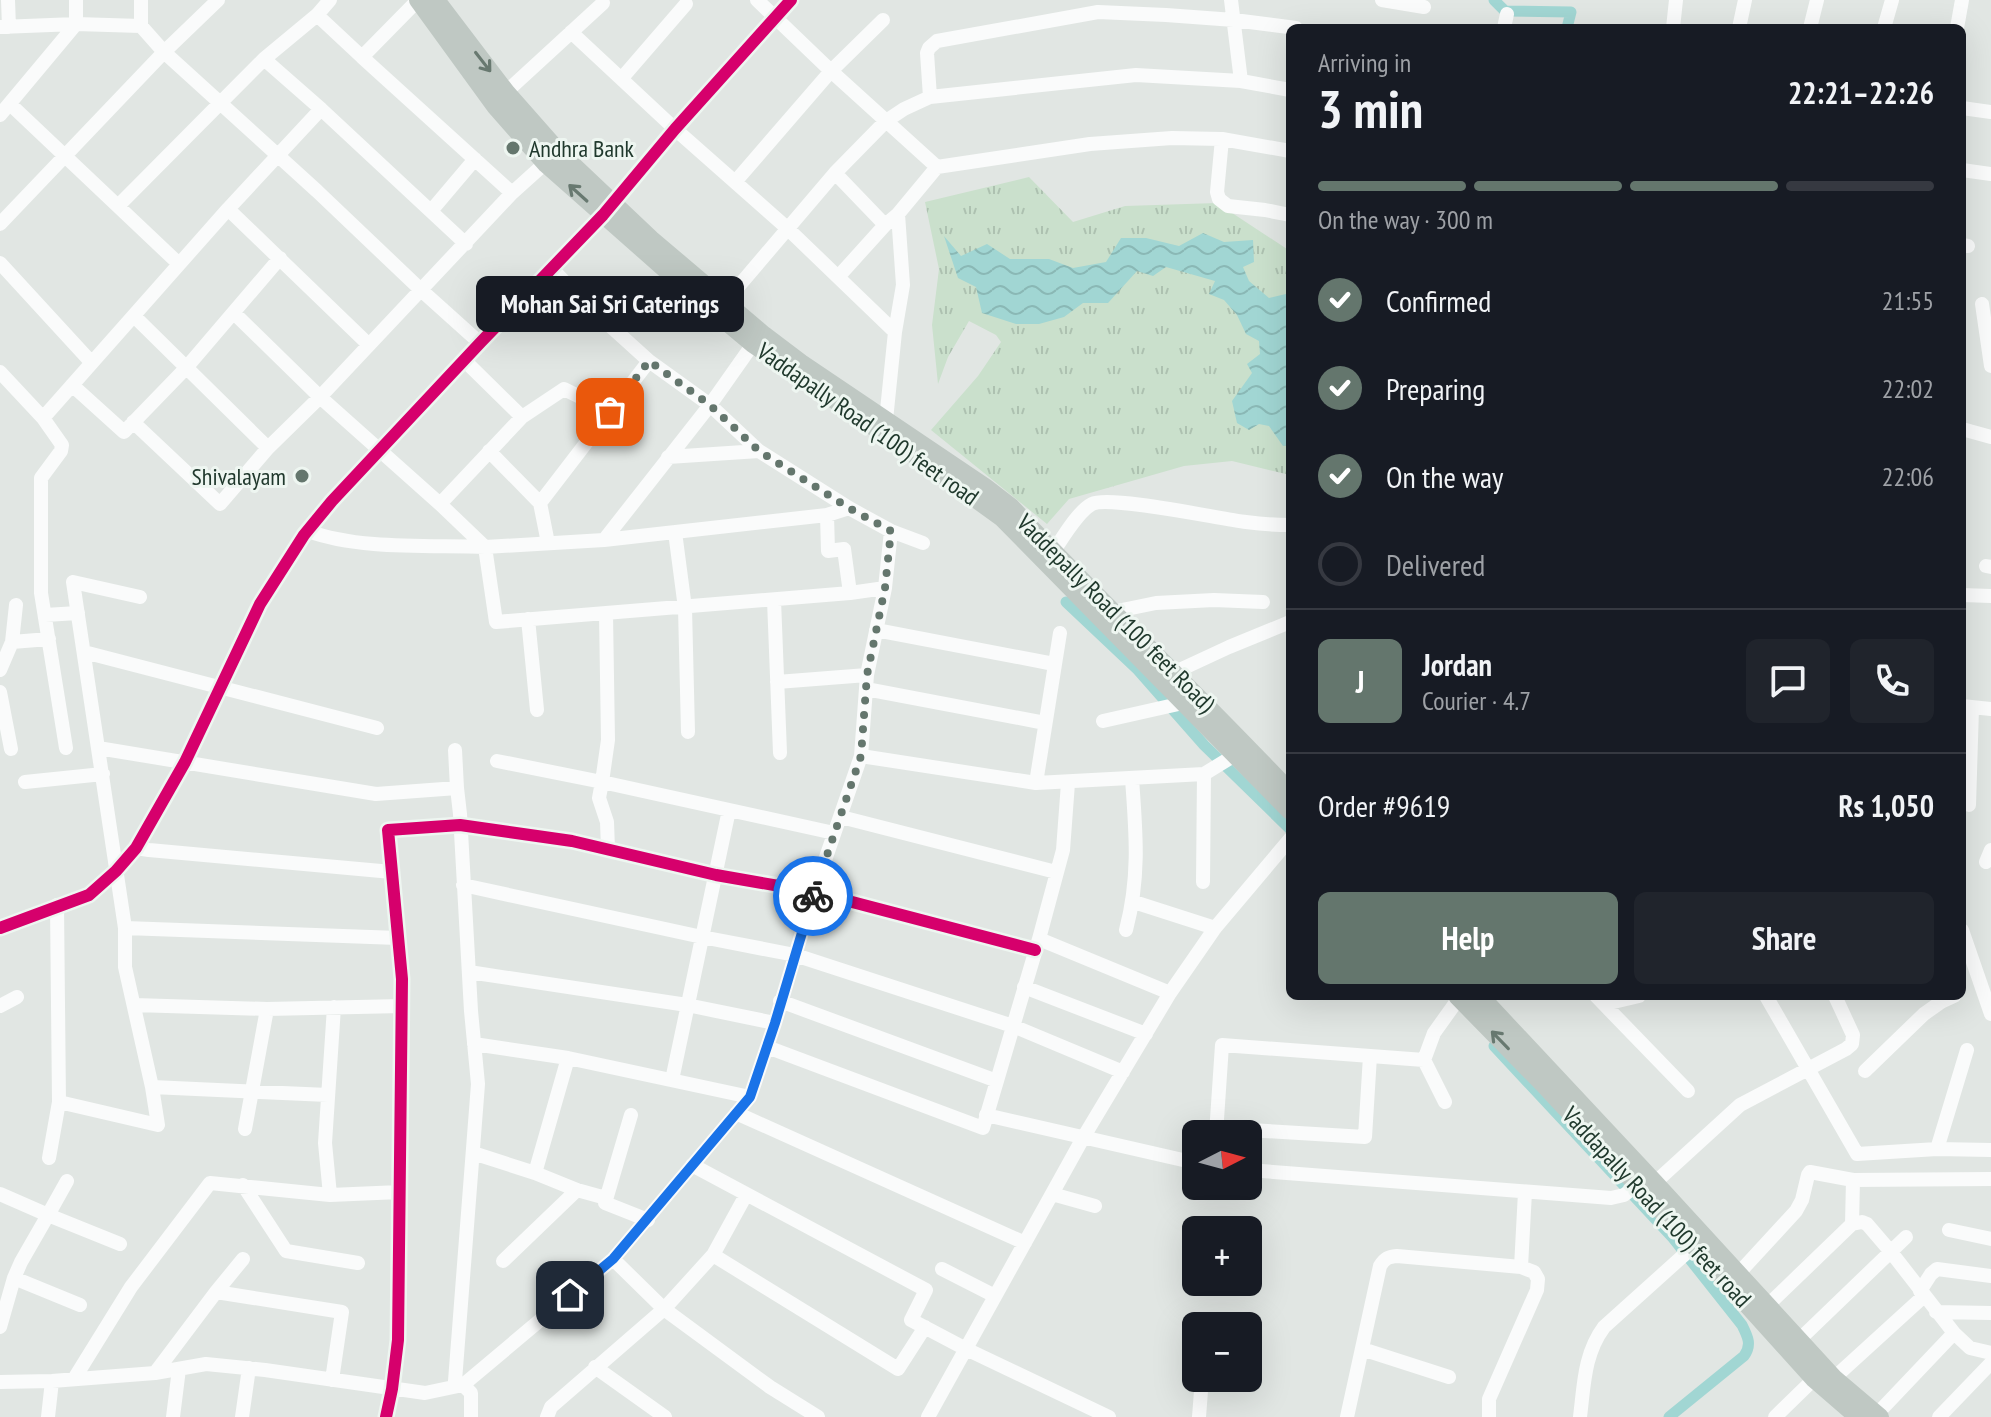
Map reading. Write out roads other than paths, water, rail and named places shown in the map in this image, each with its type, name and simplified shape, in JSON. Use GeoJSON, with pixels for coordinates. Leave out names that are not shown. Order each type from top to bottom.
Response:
{"type":"FeatureCollection","features":[{"type":"Feature","properties":{"kind":"main road","name":"Vaddapally Road (100) feet road"},"geometry":{"type":"LineString","coordinates":[[418,0],[495,106],[753,344],[1002,518],[1173,706],[1220,764],[1286,808]]}},
{"type":"Feature","properties":{"kind":"main road"},"geometry":{"type":"LineString","coordinates":[[436,0],[552,157]]}},
{"type":"Feature","properties":{"kind":"main road","name":"Vaddepally Road (100 feet Road)"},"geometry":{"type":"LineString","coordinates":[[607,209],[801,363],[1011,507],[1286,788]]}},
{"type":"Feature","properties":{"kind":"main road"},"geometry":{"type":"LineString","coordinates":[[1483,1000],[1638,1189],[1738,1274],[1767,1313]]}},
{"type":"Feature","properties":{"kind":"main road","name":"Vaddapally Road (100) feet road"},"geometry":{"type":"LineString","coordinates":[[1455,1001],[1547,1088],[1638,1189],[1687,1251],[1767,1313],[1792,1340],[1814,1379],[1872,1416]]}},
{"type":"Feature","properties":{"kind":"main road"},"geometry":{"type":"LineString","coordinates":[[1792,1340],[1872,1416]]}},
{"type":"Feature","properties":{"kind":"street"},"geometry":{"type":"LineString","coordinates":[[8,0],[4,27],[76,24],[141,26]]}},
{"type":"Feature","properties":{"kind":"street"},"geometry":{"type":"LineString","coordinates":[[76,0],[76,24],[5,109],[66,156],[179,264]]}},
{"type":"Feature","properties":{"kind":"street"},"geometry":{"type":"LineString","coordinates":[[141,0],[141,26],[164,52],[480,343]]}},
{"type":"Feature","properties":{"kind":"street"},"geometry":{"type":"LineString","coordinates":[[0,224],[164,52],[218,0]]}},
{"type":"Feature","properties":{"kind":"street"},"geometry":{"type":"LineString","coordinates":[[118,206],[264,59],[317,15],[330,0]]}},
{"type":"Feature","properties":{"kind":"street"},"geometry":{"type":"LineString","coordinates":[[362,57],[418,0]]}},
{"type":"Feature","properties":{"kind":"street"},"geometry":{"type":"LineString","coordinates":[[757,0],[937,167]]}},
{"type":"Feature","properties":{"kind":"street"},"geometry":{"type":"LineString","coordinates":[[0,928],[89,895],[136,848],[185,762],[260,604],[308,531],[332,501],[607,209],[791,0]]}},
{"type":"Feature","properties":{"kind":"street"},"geometry":{"type":"LineString","coordinates":[[1231,0],[1241,81]]}},
{"type":"Feature","properties":{"kind":"street"},"geometry":{"type":"LineString","coordinates":[[1382,0],[1424,7]]}},
{"type":"Feature","properties":{"kind":"street"},"geometry":{"type":"LineString","coordinates":[[1673,24],[1676,0]]}},
{"type":"Feature","properties":{"kind":"street"},"geometry":{"type":"LineString","coordinates":[[1740,24],[1745,0]]}},
{"type":"Feature","properties":{"kind":"street"},"geometry":{"type":"LineString","coordinates":[[1811,24],[1817,0]]}},
{"type":"Feature","properties":{"kind":"street"},"geometry":{"type":"LineString","coordinates":[[1885,24],[1892,0]]}},
{"type":"Feature","properties":{"kind":"street"},"geometry":{"type":"LineString","coordinates":[[1958,24],[1962,0]]}},
{"type":"Feature","properties":{"kind":"street"},"geometry":{"type":"LineString","coordinates":[[506,92],[603,3]]}},
{"type":"Feature","properties":{"kind":"street"},"geometry":{"type":"LineString","coordinates":[[622,78],[686,4]]}},
{"type":"Feature","properties":{"kind":"street"},"geometry":{"type":"LineString","coordinates":[[930,97],[927,53],[937,41],[1097,6],[1165,7],[1286,27]]}},
{"type":"Feature","properties":{"kind":"street"},"geometry":{"type":"LineString","coordinates":[[317,15],[512,193]]}},
{"type":"Feature","properties":{"kind":"street"},"geometry":{"type":"LineString","coordinates":[[735,182],[831,71],[883,20]]}},
{"type":"Feature","properties":{"kind":"street"},"geometry":{"type":"LineString","coordinates":[[571,32],[787,228],[895,332]]}},
{"type":"Feature","properties":{"kind":"street"},"geometry":{"type":"LineString","coordinates":[[264,59],[466,244]]}},
{"type":"Feature","properties":{"kind":"street"},"geometry":{"type":"LineString","coordinates":[[726,301],[835,173],[886,121],[930,97],[1136,75],[1241,81],[1286,89]]}},
{"type":"Feature","properties":{"kind":"street"},"geometry":{"type":"LineString","coordinates":[[43,418],[321,109]]}},
{"type":"Feature","properties":{"kind":"street"},"geometry":{"type":"LineString","coordinates":[[1966,109],[1991,112]]}},
{"type":"Feature","properties":{"kind":"street"},"geometry":{"type":"LineString","coordinates":[[838,277],[898,214],[937,167],[1090,144],[1172,138],[1222,139],[1286,150]]}},
{"type":"Feature","properties":{"kind":"street"},"geometry":{"type":"LineString","coordinates":[[1222,139],[1219,199],[1228,206],[1286,214]]}},
{"type":"Feature","properties":{"kind":"street"},"geometry":{"type":"LineString","coordinates":[[133,422],[220,504],[268,448],[512,193],[552,157]]}},
{"type":"Feature","properties":{"kind":"street"},"geometry":{"type":"LineString","coordinates":[[431,211],[475,159]]}},
{"type":"Feature","properties":{"kind":"street"},"geometry":{"type":"LineString","coordinates":[[1966,171],[1991,174]]}},
{"type":"Feature","properties":{"kind":"street"},"geometry":{"type":"LineString","coordinates":[[835,173],[885,225]]}},
{"type":"Feature","properties":{"kind":"street"},"geometry":{"type":"LineString","coordinates":[[228,209],[369,345]]}},
{"type":"Feature","properties":{"kind":"street"},"geometry":{"type":"LineString","coordinates":[[886,420],[903,285],[898,214]]}},
{"type":"Feature","properties":{"kind":"street"},"geometry":{"type":"LineString","coordinates":[[72,385],[124,432],[186,368],[280,258]]}},
{"type":"Feature","properties":{"kind":"street"},"geometry":{"type":"LineString","coordinates":[[0,263],[91,362]]}},
{"type":"Feature","properties":{"kind":"street"},"geometry":{"type":"LineString","coordinates":[[552,269],[649,361],[710,405],[759,451],[849,508],[891,531],[923,543]]}},
{"type":"Feature","properties":{"kind":"street"},"geometry":{"type":"LineString","coordinates":[[1982,304],[1991,366]]}},
{"type":"Feature","properties":{"kind":"street"},"geometry":{"type":"LineString","coordinates":[[234,313],[320,397],[485,547],[496,622],[685,608],[885,588]]}},
{"type":"Feature","properties":{"kind":"street"},"geometry":{"type":"LineString","coordinates":[[134,316],[268,448]]}},
{"type":"Feature","properties":{"kind":"street"},"geometry":{"type":"LineString","coordinates":[[604,540],[710,405],[753,344]]}},
{"type":"Feature","properties":{"kind":"street"},"geometry":{"type":"LineString","coordinates":[[464,360],[522,417]]}},
{"type":"Feature","properties":{"kind":"street"},"geometry":{"type":"LineString","coordinates":[[540,503],[649,361]]}},
{"type":"Feature","properties":{"kind":"street"},"geometry":{"type":"LineString","coordinates":[[0,372],[43,418],[62,448],[41,478],[41,593],[66,748]]}},
{"type":"Feature","properties":{"kind":"street"},"geometry":{"type":"LineString","coordinates":[[440,504],[522,417],[564,389],[610,412]]}},
{"type":"Feature","properties":{"kind":"street"},"geometry":{"type":"LineString","coordinates":[[1966,430],[1991,437]]}},
{"type":"Feature","properties":{"kind":"street"},"geometry":{"type":"LineString","coordinates":[[489,451],[540,503],[548,543]]}},
{"type":"Feature","properties":{"kind":"street"},"geometry":{"type":"LineString","coordinates":[[668,457],[759,451]]}},
{"type":"Feature","properties":{"kind":"street"},"geometry":{"type":"LineString","coordinates":[[1053,552],[1081,514],[1092,504],[1105,501],[1254,523],[1286,525]]}},
{"type":"Feature","properties":{"kind":"street"},"geometry":{"type":"LineString","coordinates":[[308,531],[359,543],[485,547],[604,540],[827,515],[849,508]]}},
{"type":"Feature","properties":{"kind":"street"},"geometry":{"type":"LineString","coordinates":[[827,515],[828,551],[844,549],[850,593]]}},
{"type":"Feature","properties":{"kind":"street"},"geometry":{"type":"LineString","coordinates":[[0,1382],[155,1373],[206,1364],[425,1393],[463,1385],[613,1259],[750,1097],[814,892],[861,756],[867,682],[885,588],[891,531]]}},
{"type":"Feature","properties":{"kind":"street"},"geometry":{"type":"LineString","coordinates":[[675,532],[685,608],[688,732]]}},
{"type":"Feature","properties":{"kind":"street"},"geometry":{"type":"LineString","coordinates":[[59,1102],[158,1125],[125,967],[125,928],[73,582],[140,597]]}},
{"type":"Feature","properties":{"kind":"street"},"geometry":{"type":"LineString","coordinates":[[1966,595],[1991,596]]}},
{"type":"Feature","properties":{"kind":"street"},"geometry":{"type":"LineString","coordinates":[[774,600],[780,753]]}},
{"type":"Feature","properties":{"kind":"street"},"geometry":{"type":"LineString","coordinates":[[1112,612],[1156,603],[1214,600],[1263,602]]}},
{"type":"Feature","properties":{"kind":"street"},"geometry":{"type":"LineString","coordinates":[[0,670],[12,642],[16,605]]}},
{"type":"Feature","properties":{"kind":"street"},"geometry":{"type":"LineString","coordinates":[[45,615],[78,613]]}},
{"type":"Feature","properties":{"kind":"street"},"geometry":{"type":"LineString","coordinates":[[606,614],[608,740],[599,798],[607,822],[608,849]]}},
{"type":"Feature","properties":{"kind":"street"},"geometry":{"type":"LineString","coordinates":[[528,619],[537,710]]}},
{"type":"Feature","properties":{"kind":"street"},"geometry":{"type":"LineString","coordinates":[[1173,673],[1286,624]]}},
{"type":"Feature","properties":{"kind":"street"},"geometry":{"type":"LineString","coordinates":[[876,630],[1054,664]]}},
{"type":"Feature","properties":{"kind":"street"},"geometry":{"type":"LineString","coordinates":[[1036,783],[1060,633]]}},
{"type":"Feature","properties":{"kind":"street"},"geometry":{"type":"LineString","coordinates":[[12,642],[49,639]]}},
{"type":"Feature","properties":{"kind":"street"},"geometry":{"type":"LineString","coordinates":[[84,652],[377,728]]}},
{"type":"Feature","properties":{"kind":"street"},"geometry":{"type":"LineString","coordinates":[[777,682],[867,682],[1045,723]]}},
{"type":"Feature","properties":{"kind":"street"},"geometry":{"type":"LineString","coordinates":[[0,692],[11,749]]}},
{"type":"Feature","properties":{"kind":"street"},"geometry":{"type":"LineString","coordinates":[[1103,721],[1173,706]]}},
{"type":"Feature","properties":{"kind":"street"},"geometry":{"type":"LineString","coordinates":[[1969,805],[1967,707],[1991,709]]}},
{"type":"Feature","properties":{"kind":"street"},"geometry":{"type":"LineString","coordinates":[[98,748],[376,794],[457,788]]}},
{"type":"Feature","properties":{"kind":"street"},"geometry":{"type":"LineString","coordinates":[[455,750],[478,1089],[455,1381],[471,1393],[471,1417]]}},
{"type":"Feature","properties":{"kind":"street"},"geometry":{"type":"LineString","coordinates":[[861,756],[1036,783],[1132,779],[1220,764],[1203,882]]}},
{"type":"Feature","properties":{"kind":"street"},"geometry":{"type":"LineString","coordinates":[[497,761],[834,833]]}},
{"type":"Feature","properties":{"kind":"street"},"geometry":{"type":"LineString","coordinates":[[25,782],[103,774]]}},
{"type":"Feature","properties":{"kind":"street"},"geometry":{"type":"LineString","coordinates":[[1126,930],[1134,902],[1138,852],[1132,779]]}},
{"type":"Feature","properties":{"kind":"street"},"geometry":{"type":"LineString","coordinates":[[767,1047],[983,1128],[1063,850],[1068,783]]}},
{"type":"Feature","properties":{"kind":"street"},"geometry":{"type":"LineString","coordinates":[[672,1080],[729,810]]}},
{"type":"Feature","properties":{"kind":"street"},"geometry":{"type":"LineString","coordinates":[[841,817],[1056,872]]}},
{"type":"Feature","properties":{"kind":"street"},"geometry":{"type":"LineString","coordinates":[[386,1417],[398,1340],[402,1006],[388,830],[460,825],[572,841],[716,875],[814,892],[1037,944],[1170,993]]}},
{"type":"Feature","properties":{"kind":"street"},"geometry":{"type":"LineString","coordinates":[[928,1417],[1083,1138],[1170,993],[1215,928],[1286,844]]}},
{"type":"Feature","properties":{"kind":"street"},"geometry":{"type":"LineString","coordinates":[[136,848],[392,872]]}},
{"type":"Feature","properties":{"kind":"street"},"geometry":{"type":"LineString","coordinates":[[463,885],[795,955],[1013,1026],[1123,1072]]}},
{"type":"Feature","properties":{"kind":"street"},"geometry":{"type":"LineString","coordinates":[[1134,902],[1215,928]]}},
{"type":"Feature","properties":{"kind":"street"},"geometry":{"type":"LineString","coordinates":[[49,1158],[59,1102],[57,905]]}},
{"type":"Feature","properties":{"kind":"street"},"geometry":{"type":"LineString","coordinates":[[125,928],[398,938]]}},
{"type":"Feature","properties":{"kind":"street"},"geometry":{"type":"LineString","coordinates":[[1966,940],[1991,1014]]}},
{"type":"Feature","properties":{"kind":"street"},"geometry":{"type":"LineString","coordinates":[[469,972],[687,1005],[775,1023]]}},
{"type":"Feature","properties":{"kind":"street"},"geometry":{"type":"LineString","coordinates":[[1024,987],[1146,1034]]}},
{"type":"Feature","properties":{"kind":"street"},"geometry":{"type":"LineString","coordinates":[[0,1006],[17,997]]}},
{"type":"Feature","properties":{"kind":"street"},"geometry":{"type":"LineString","coordinates":[[1600,1000],[1688,1091]]}},
{"type":"Feature","properties":{"kind":"street"},"geometry":{"type":"LineString","coordinates":[[1768,1000],[1857,1154],[1937,1149],[1991,1150]]}},
{"type":"Feature","properties":{"kind":"street"},"geometry":{"type":"LineString","coordinates":[[1262,1171],[1611,1198],[1638,1189],[1740,1105],[1852,1044],[1853,1035],[1837,1000]]}},
{"type":"Feature","properties":{"kind":"street"},"geometry":{"type":"LineString","coordinates":[[1865,1071],[1924,1014],[1945,1000]]}},
{"type":"Feature","properties":{"kind":"street"},"geometry":{"type":"LineString","coordinates":[[780,1001],[997,1081]]}},
{"type":"Feature","properties":{"kind":"street"},"geometry":{"type":"LineString","coordinates":[[1445,1102],[1424,1060],[1434,1033],[1455,1001]]}},
{"type":"Feature","properties":{"kind":"street"},"geometry":{"type":"LineString","coordinates":[[134,1005],[267,1009],[402,1006]]}},
{"type":"Feature","properties":{"kind":"street"},"geometry":{"type":"LineString","coordinates":[[330,1195],[325,1143],[334,1007]]}},
{"type":"Feature","properties":{"kind":"street"},"geometry":{"type":"LineString","coordinates":[[245,1129],[267,1009]]}},
{"type":"Feature","properties":{"kind":"street"},"geometry":{"type":"LineString","coordinates":[[474,1044],[568,1058],[750,1097]]}},
{"type":"Feature","properties":{"kind":"street"},"geometry":{"type":"LineString","coordinates":[[1217,1120],[1222,1045],[1424,1060]]}},
{"type":"Feature","properties":{"kind":"street"},"geometry":{"type":"LineString","coordinates":[[1937,1149],[1967,1050]]}},
{"type":"Feature","properties":{"kind":"street"},"geometry":{"type":"LineString","coordinates":[[1262,1133],[1365,1137],[1370,1056]]}},
{"type":"Feature","properties":{"kind":"street"},"geometry":{"type":"LineString","coordinates":[[535,1173],[568,1058]]}},
{"type":"Feature","properties":{"kind":"street"},"geometry":{"type":"LineString","coordinates":[[152,1087],[328,1095]]}},
{"type":"Feature","properties":{"kind":"street"},"geometry":{"type":"LineString","coordinates":[[736,1113],[1025,1243]]}},
{"type":"Feature","properties":{"kind":"street"},"geometry":{"type":"LineString","coordinates":[[631,1115],[605,1203],[648,1220]]}},
{"type":"Feature","properties":{"kind":"street"},"geometry":{"type":"LineString","coordinates":[[986,1115],[1182,1160]]}},
{"type":"Feature","properties":{"kind":"street"},"geometry":{"type":"LineString","coordinates":[[473,1153],[606,1198]]}},
{"type":"Feature","properties":{"kind":"street"},"geometry":{"type":"LineString","coordinates":[[692,1165],[926,1290],[911,1320],[1109,1417]]}},
{"type":"Feature","properties":{"kind":"street"},"geometry":{"type":"LineString","coordinates":[[1738,1274],[1796,1211],[1810,1172],[1853,1180],[1991,1179]]}},
{"type":"Feature","properties":{"kind":"street"},"geometry":{"type":"LineString","coordinates":[[1852,1224],[1853,1180]]}},
{"type":"Feature","properties":{"kind":"street"},"geometry":{"type":"LineString","coordinates":[[0,1327],[21,1262],[67,1181]]}},
{"type":"Feature","properties":{"kind":"street"},"geometry":{"type":"LineString","coordinates":[[74,1379],[131,1287],[210,1183],[330,1195],[400,1192]]}},
{"type":"Feature","properties":{"kind":"street"},"geometry":{"type":"LineString","coordinates":[[243,1185],[286,1251],[358,1263]]}},
{"type":"Feature","properties":{"kind":"street"},"geometry":{"type":"LineString","coordinates":[[503,1261],[577,1190]]}},
{"type":"Feature","properties":{"kind":"street"},"geometry":{"type":"LineString","coordinates":[[1521,1267],[1525,1192]]}},
{"type":"Feature","properties":{"kind":"street"},"geometry":{"type":"LineString","coordinates":[[0,1194],[120,1244]]}},
{"type":"Feature","properties":{"kind":"street"},"geometry":{"type":"LineString","coordinates":[[1052,1194],[1095,1206]]}},
{"type":"Feature","properties":{"kind":"street"},"geometry":{"type":"LineString","coordinates":[[547,1417],[551,1407],[664,1309],[713,1255],[746,1195]]}},
{"type":"Feature","properties":{"kind":"street"},"geometry":{"type":"LineString","coordinates":[[1767,1313],[1852,1224],[1862,1222],[1891,1252],[1954,1333],[1970,1348],[1991,1353]]}},
{"type":"Feature","properties":{"kind":"street"},"geometry":{"type":"LineString","coordinates":[[1949,1230],[1991,1239]]}},
{"type":"Feature","properties":{"kind":"street"},"geometry":{"type":"LineString","coordinates":[[1792,1340],[1906,1237]]}},
{"type":"Feature","properties":{"kind":"street"},"geometry":{"type":"LineString","coordinates":[[1580,1417],[1589,1355],[1595,1339],[1604,1327],[1687,1251]]}},
{"type":"Feature","properties":{"kind":"street"},"geometry":{"type":"LineString","coordinates":[[713,1255],[898,1369],[925,1327]]}},
{"type":"Feature","properties":{"kind":"street"},"geometry":{"type":"LineString","coordinates":[[1347,1417],[1380,1266],[1388,1257],[1397,1256],[1521,1267],[1534,1272],[1538,1279],[1537,1290],[1489,1399],[1489,1417]]}},
{"type":"Feature","properties":{"kind":"street"},"geometry":{"type":"LineString","coordinates":[[155,1373],[243,1259]]}},
{"type":"Feature","properties":{"kind":"street"},"geometry":{"type":"LineString","coordinates":[[613,1259],[664,1309],[770,1387],[818,1417]]}},
{"type":"Feature","properties":{"kind":"street"},"geometry":{"type":"LineString","coordinates":[[942,1269],[995,1296]]}},
{"type":"Feature","properties":{"kind":"street"},"geometry":{"type":"LineString","coordinates":[[1834,1378],[1922,1294],[1931,1274],[1937,1269],[1991,1276]]}},
{"type":"Feature","properties":{"kind":"street"},"geometry":{"type":"LineString","coordinates":[[14,1278],[80,1305]]}},
{"type":"Feature","properties":{"kind":"street"},"geometry":{"type":"LineString","coordinates":[[216,1292],[342,1312],[332,1380]]}},
{"type":"Feature","properties":{"kind":"street"},"geometry":{"type":"LineString","coordinates":[[1936,1312],[1991,1313]]}},
{"type":"Feature","properties":{"kind":"street"},"geometry":{"type":"LineString","coordinates":[[1872,1416],[1954,1333]]}},
{"type":"Feature","properties":{"kind":"street"},"geometry":{"type":"LineString","coordinates":[[1362,1349],[1449,1377]]}},
{"type":"Feature","properties":{"kind":"street"},"geometry":{"type":"LineString","coordinates":[[1939,1417],[1991,1363]]}},
{"type":"Feature","properties":{"kind":"street"},"geometry":{"type":"LineString","coordinates":[[595,1367],[665,1417]]}},
{"type":"Feature","properties":{"kind":"street"},"geometry":{"type":"LineString","coordinates":[[242,1417],[249,1368]]}},
{"type":"Feature","properties":{"kind":"street"},"geometry":{"type":"LineString","coordinates":[[173,1417],[179,1369]]}},
{"type":"Feature","properties":{"kind":"street"},"geometry":{"type":"LineString","coordinates":[[1775,1417],[1814,1379]]}},
{"type":"Feature","properties":{"kind":"street"},"geometry":{"type":"LineString","coordinates":[[48,1417],[52,1381]]}},
{"type":"Feature","properties":{"kind":"street"},"geometry":{"type":"LineString","coordinates":[[1199,1417],[1201,1392]]}},
{"type":"Feature","properties":{"kind":"water"},"geometry":{"type":"Polygon","coordinates":[[[1203,233],[1224,242],[1253,240],[1254,262],[1243,267],[1249,281],[1269,298],[1286,294],[1286,446],[1283,446],[1269,426],[1259,424],[1249,430],[1237,423],[1232,401],[1252,373],[1247,364],[1260,354],[1259,341],[1246,334],[1237,315],[1224,300],[1209,294],[1215,281],[1166,267],[1153,276],[1137,271],[1108,303],[1083,303],[1064,317],[1039,324],[1016,324],[982,313],[976,287],[958,278],[944,236],[961,256],[987,244],[1010,259],[1049,259],[1073,268],[1106,262],[1121,238],[1146,238],[1179,246],[1203,233]]]}},
{"type":"Feature","properties":{"kind":"waterway"},"geometry":{"type":"LineString","coordinates":[[1494,0],[1505,11],[1571,12],[1568,24]]}},
{"type":"Feature","properties":{"kind":"waterway"},"geometry":{"type":"LineString","coordinates":[[1066,602],[1138,670],[1204,745],[1286,825]]}},
{"type":"Feature","properties":{"kind":"waterway"},"geometry":{"type":"LineString","coordinates":[[1494,1046],[1673,1238],[1744,1329],[1748,1345],[1744,1356],[1669,1417]]}},
{"type":"Feature","properties":{"kind":"place","name":"Andhra Bank"},"geometry":{"type":"Point","coordinates":[513,148]}},
{"type":"Feature","properties":{"kind":"place","name":"Mohan Sai Sri Caterings"},"geometry":{"type":"Point","coordinates":[610,412]}},
{"type":"Feature","properties":{"kind":"place","name":"Shivalayam"},"geometry":{"type":"Point","coordinates":[302,476]}}]}
